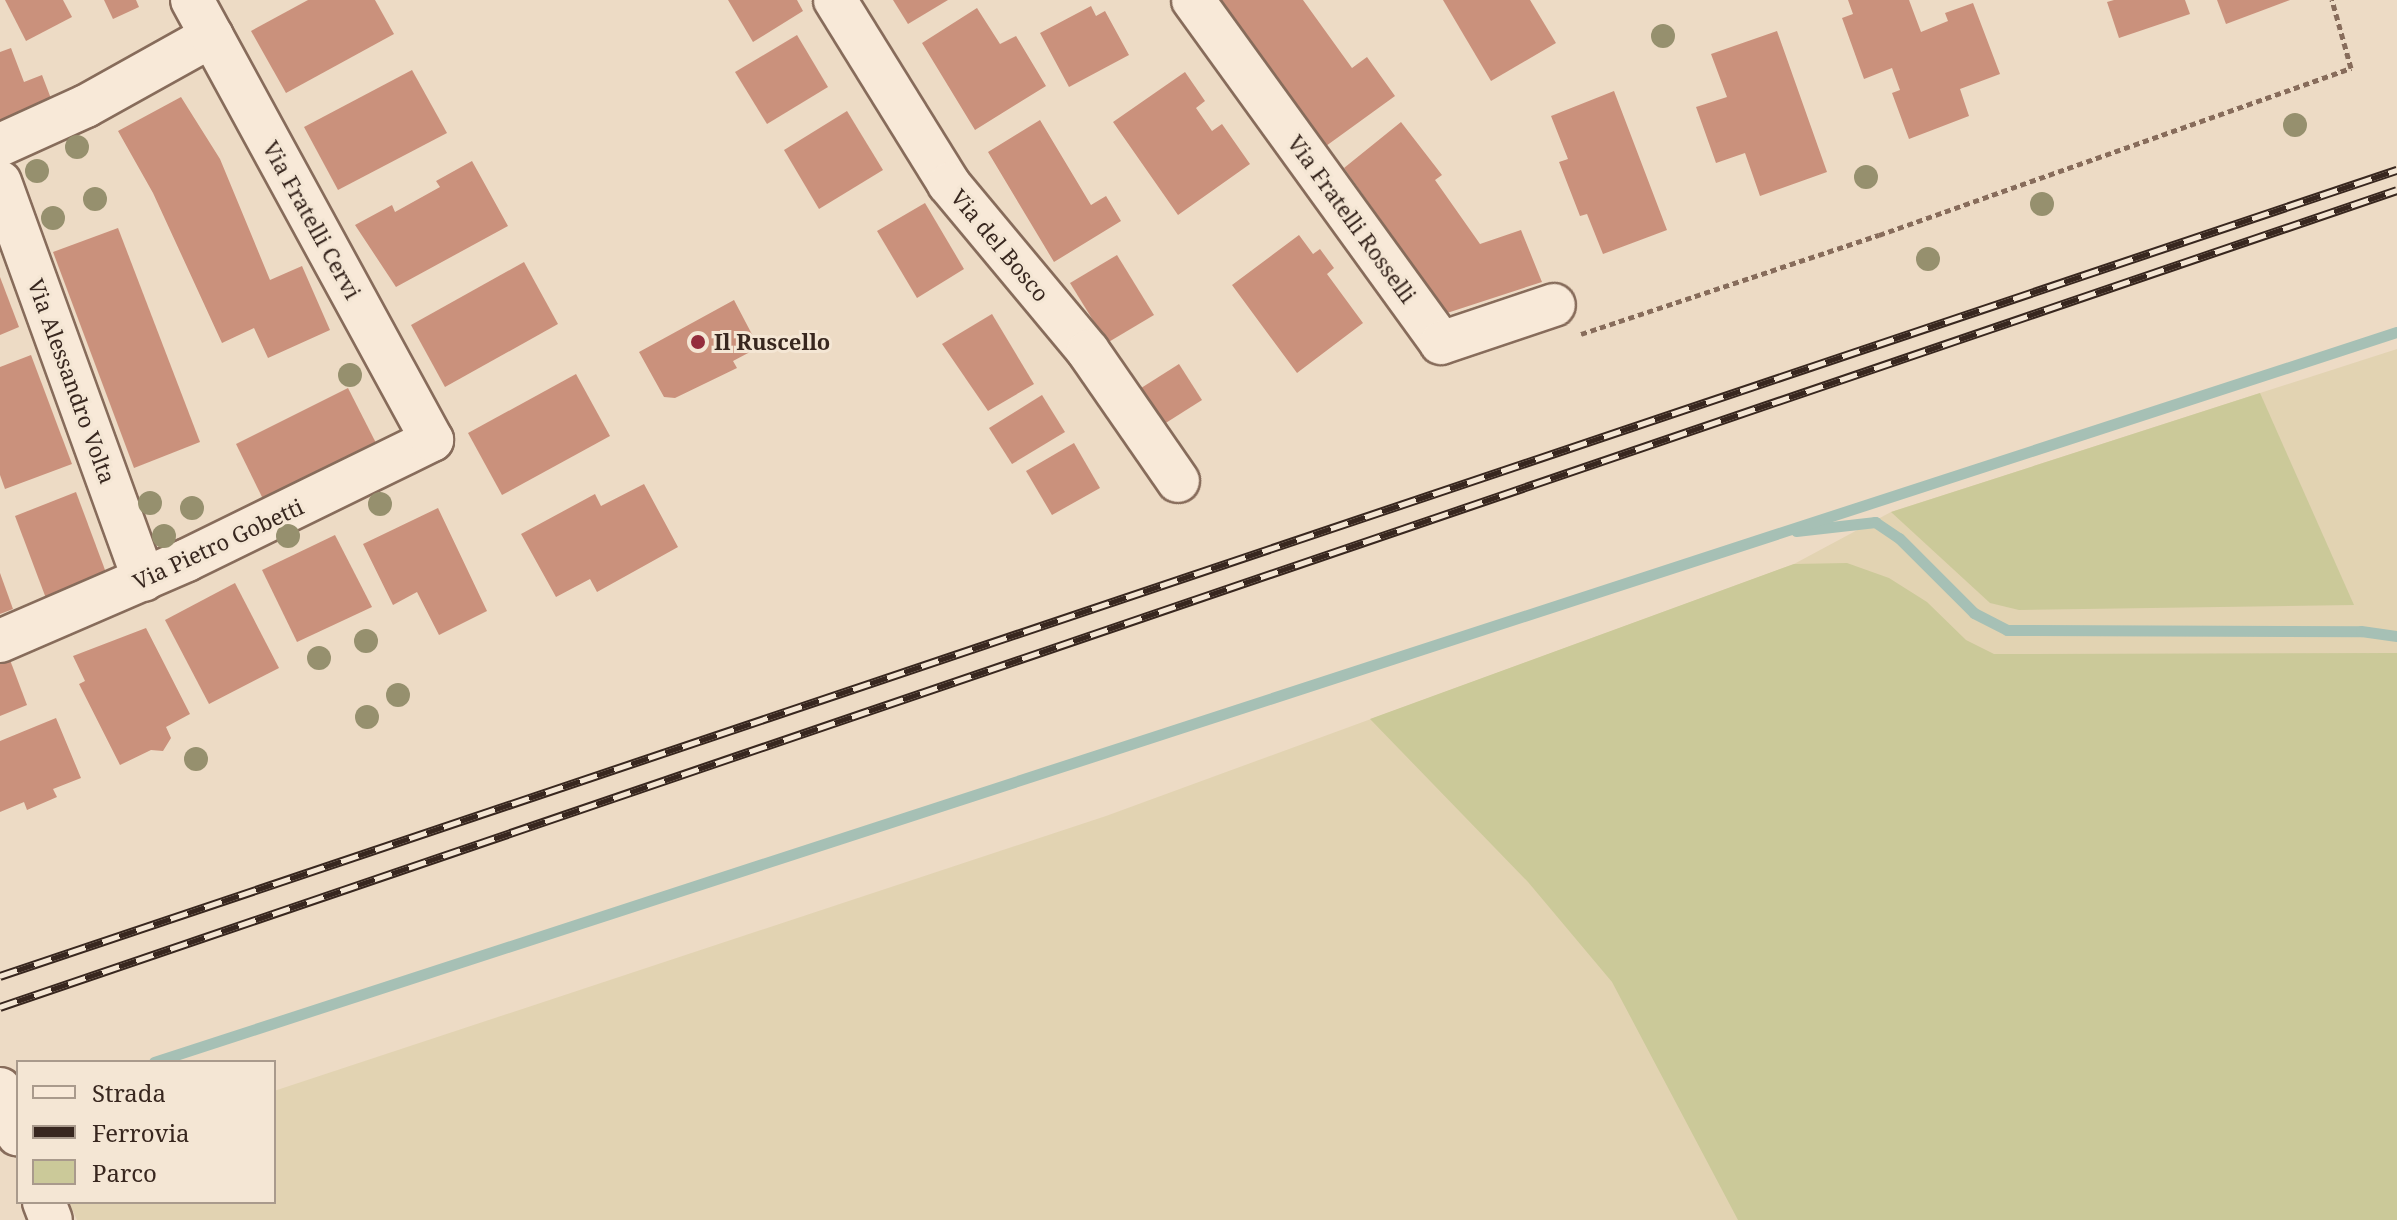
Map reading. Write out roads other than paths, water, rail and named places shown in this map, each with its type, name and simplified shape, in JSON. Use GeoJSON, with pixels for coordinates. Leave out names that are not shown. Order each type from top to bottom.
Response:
{"type":"FeatureCollection","features":[{"type":"Feature","properties":{"kind":"street","name":"Via Fratelli Cervi"},"geometry":{"type":"LineString","coordinates":[[192,0],[432,440]]}},
{"type":"Feature","properties":{"kind":"street","name":"Via del Bosco"},"geometry":{"type":"LineString","coordinates":[[835,0],[949,184],[1088,351],[1178,481]]}},
{"type":"Feature","properties":{"kind":"street","name":"Via Fratelli Rosselli"},"geometry":{"type":"LineString","coordinates":[[1193,0],[1441,343],[1554,305]]}},
{"type":"Feature","properties":{"kind":"street"},"geometry":{"type":"LineString","coordinates":[[0,145],[86,106],[212,36]]}},
{"type":"Feature","properties":{"kind":"street","name":"Via Alessandro Volta"},"geometry":{"type":"LineString","coordinates":[[0,182],[144,580]]}},
{"type":"Feature","properties":{"kind":"street","name":"Via Pietro Gobetti"},"geometry":{"type":"LineString","coordinates":[[0,641],[144,580],[432,440]]}},
{"type":"Feature","properties":{"kind":"street"},"geometry":{"type":"LineString","coordinates":[[0,1089],[16,1130]]}},
{"type":"Feature","properties":{"kind":"waterway"},"geometry":{"type":"LineString","coordinates":[[160,1060],[2397,332]]}},
{"type":"Feature","properties":{"kind":"waterway"},"geometry":{"type":"LineString","coordinates":[[1796,531],[1875,522],[1899,538],[1974,613],[2007,630],[2361,631],[2397,636]]}},
{"type":"Feature","properties":{"kind":"railway"},"geometry":{"type":"LineString","coordinates":[[0,976],[2397,170]]}},
{"type":"Feature","properties":{"kind":"railway"},"geometry":{"type":"LineString","coordinates":[[0,1007],[2397,190]]}},
{"type":"Feature","properties":{"kind":"place","name":"Il Ruscello"},"geometry":{"type":"Point","coordinates":[698,342]}}]}
